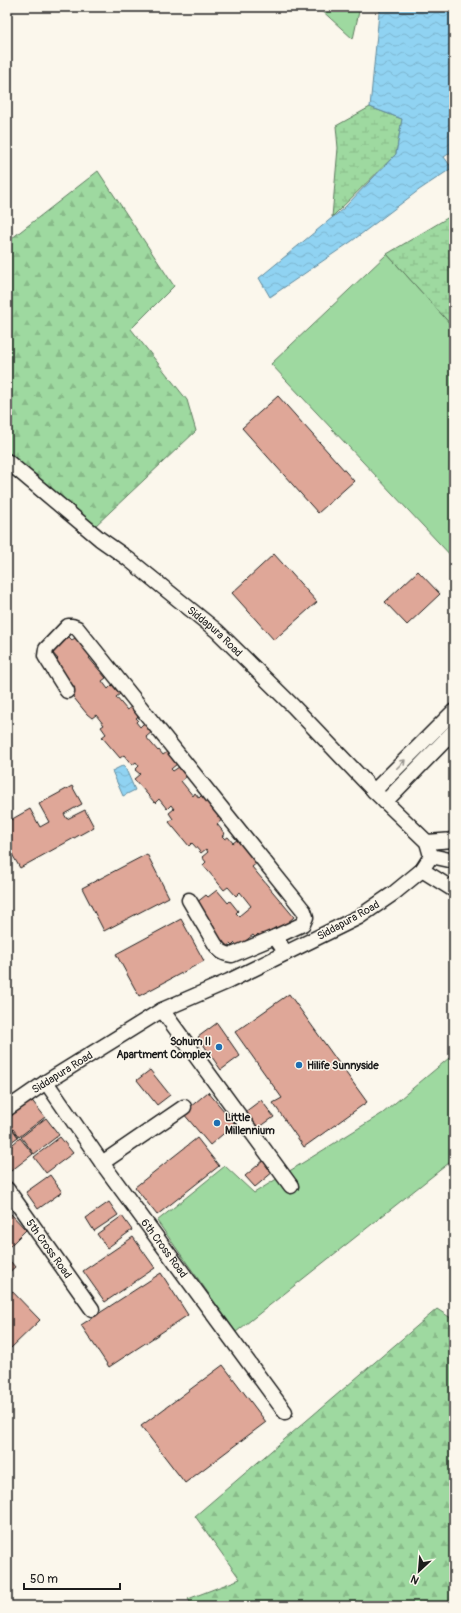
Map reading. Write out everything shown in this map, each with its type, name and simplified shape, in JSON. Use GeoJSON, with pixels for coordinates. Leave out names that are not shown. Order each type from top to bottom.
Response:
{"type":"FeatureCollection","features":[{"type":"Feature","properties":{"kind":"street","name":"Siddapura Road"},"geometry":{"type":"LineString","coordinates":[[8,465],[217,631],[293,706],[374,791],[427,842]]}},
{"type":"Feature","properties":{"kind":"street"},"geometry":{"type":"LineString","coordinates":[[67,690],[45,656],[44,652],[68,626],[72,626],[77,628],[304,911],[306,917],[303,924],[275,937],[232,955],[225,954],[215,944],[189,900]]}},
{"type":"Feature","properties":{"kind":"street"},"geometry":{"type":"LineString","coordinates":[[374,791],[454,711]]}},
{"type":"Feature","properties":{"kind":"street"},"geometry":{"type":"LineString","coordinates":[[385,802],[454,731]]}},
{"type":"Feature","properties":{"kind":"street"},"geometry":{"type":"LineString","coordinates":[[454,840],[427,842],[430,856],[454,861]]}},
{"type":"Feature","properties":{"kind":"street","name":"Siddapura Road"},"geometry":{"type":"LineString","coordinates":[[7,1109],[46,1082],[162,1010],[229,981],[359,917],[394,893],[422,870],[430,856]]}},
{"type":"Feature","properties":{"kind":"street"},"geometry":{"type":"LineString","coordinates":[[422,870],[454,890]]}},
{"type":"Feature","properties":{"kind":"street"},"geometry":{"type":"LineString","coordinates":[[275,937],[286,953]]}},
{"type":"Feature","properties":{"kind":"street"},"geometry":{"type":"LineString","coordinates":[[162,1010],[291,1186]]}},
{"type":"Feature","properties":{"kind":"street","name":"6th Cross Road"},"geometry":{"type":"LineString","coordinates":[[46,1082],[102,1163],[285,1412]]}},
{"type":"Feature","properties":{"kind":"street"},"geometry":{"type":"LineString","coordinates":[[102,1163],[184,1107]]}},
{"type":"Feature","properties":{"kind":"street","name":"5th Cross Road"},"geometry":{"type":"LineString","coordinates":[[7,1189],[92,1309]]}},
{"type":"Feature","properties":{"kind":"green space"},"geometry":{"type":"Polygon","coordinates":[[[318,7],[360,7],[353,39],[318,7]]]}},
{"type":"Feature","properties":{"kind":"green space"},"geometry":{"type":"Polygon","coordinates":[[[370,107],[402,119],[396,154],[332,217],[338,148],[336,126],[370,107]]]}},
{"type":"Feature","properties":{"kind":"green space"},"geometry":{"type":"Polygon","coordinates":[[[98,171],[174,286],[131,329],[187,400],[196,431],[94,527],[7,460],[7,242],[98,171]]]}},
{"type":"Feature","properties":{"kind":"green space"},"geometry":{"type":"Polygon","coordinates":[[[454,214],[454,328],[387,254],[454,214]]]}},
{"type":"Feature","properties":{"kind":"green space"},"geometry":{"type":"Polygon","coordinates":[[[387,254],[454,328],[454,559],[271,364],[387,254]]]}},
{"type":"Feature","properties":{"kind":"green space"},"geometry":{"type":"Polygon","coordinates":[[[449,1058],[454,1063],[454,1159],[236,1332],[157,1221],[225,1166],[254,1193],[383,1113],[449,1058]]]}},
{"type":"Feature","properties":{"kind":"green space"},"geometry":{"type":"Polygon","coordinates":[[[437,1309],[454,1320],[454,1606],[193,1606],[188,1599],[240,1579],[195,1516],[437,1309]]]}},
{"type":"Feature","properties":{"kind":"water"},"geometry":{"type":"Polygon","coordinates":[[[382,7],[454,7],[454,150],[444,157],[452,168],[419,190],[352,241],[270,297],[259,278],[344,208],[396,154],[402,119],[370,107],[379,13],[382,7]]]}},
{"type":"Feature","properties":{"kind":"water"},"geometry":{"type":"Polygon","coordinates":[[[124,765],[135,790],[123,796],[112,771],[124,765]]]}},
{"type":"Feature","properties":{"kind":"building"},"geometry":{"type":"Polygon","coordinates":[[[278,396],[354,481],[318,513],[242,428],[278,396]]]}},
{"type":"Feature","properties":{"kind":"building"},"geometry":{"type":"Polygon","coordinates":[[[274,554],[317,602],[274,640],[232,593],[274,554]]]}},
{"type":"Feature","properties":{"kind":"building"},"geometry":{"type":"Polygon","coordinates":[[[418,571],[440,594],[407,625],[385,602],[418,571]]]}},
{"type":"Feature","properties":{"kind":"building"},"geometry":{"type":"Polygon","coordinates":[[[67,635],[72,640],[75,638],[91,657],[89,658],[106,678],[102,681],[108,689],[112,685],[120,694],[116,697],[127,710],[132,706],[140,715],[136,718],[138,720],[136,722],[140,727],[145,722],[153,731],[146,737],[158,751],[159,750],[163,755],[167,752],[177,764],[171,769],[173,771],[179,767],[187,776],[181,781],[193,796],[195,793],[199,798],[202,795],[223,819],[217,824],[225,834],[222,836],[225,839],[228,837],[233,843],[238,839],[258,862],[252,867],[294,917],[279,930],[276,927],[262,939],[258,934],[255,937],[253,935],[238,947],[235,943],[232,946],[230,944],[226,947],[204,920],[207,916],[196,903],[206,895],[208,897],[217,890],[228,903],[230,901],[238,911],[236,913],[239,916],[251,906],[240,892],[236,896],[228,887],[224,890],[203,865],[206,862],[202,857],[208,852],[206,849],[201,853],[192,843],[189,846],[169,822],[173,819],[169,813],[174,809],[171,805],[167,809],[159,799],[155,803],[134,779],[140,774],[135,770],[139,766],[136,762],[132,765],[124,755],[120,758],[102,737],[106,734],[101,727],[104,725],[96,715],[92,718],[87,714],[70,693],[75,688],[54,663],[58,659],[50,650],[67,635]]]}},
{"type":"Feature","properties":{"kind":"building"},"geometry":{"type":"Polygon","coordinates":[[[72,786],[82,804],[64,814],[67,819],[85,810],[94,827],[20,868],[9,849],[7,851],[7,822],[30,809],[40,827],[49,822],[39,804],[72,786]]]}},
{"type":"Feature","properties":{"kind":"building"},"geometry":{"type":"Polygon","coordinates":[[[147,854],[169,897],[104,931],[82,888],[147,854]]]}},
{"type":"Feature","properties":{"kind":"building"},"geometry":{"type":"Polygon","coordinates":[[[181,919],[204,961],[139,996],[116,954],[181,919]]]}},
{"type":"Feature","properties":{"kind":"building","name":"Hilife Sunnyside"},"geometry":{"type":"Polygon","coordinates":[[[289,994],[367,1102],[304,1147],[273,1103],[282,1098],[235,1032],[289,994]]]}},
{"type":"Feature","properties":{"kind":"building","name":"Sohum II Apartment Complex"},"geometry":{"type":"Polygon","coordinates":[[[217,1023],[240,1056],[221,1070],[198,1037],[217,1023]]]}},
{"type":"Feature","properties":{"kind":"building"},"geometry":{"type":"Polygon","coordinates":[[[150,1070],[170,1095],[157,1105],[137,1080],[150,1070]]]}},
{"type":"Feature","properties":{"kind":"building"},"geometry":{"type":"Polygon","coordinates":[[[208,1092],[235,1124],[210,1145],[183,1113],[208,1092]]]}},
{"type":"Feature","properties":{"kind":"building"},"geometry":{"type":"Polygon","coordinates":[[[30,1098],[45,1117],[19,1137],[7,1121],[7,1115],[30,1098]]]}},
{"type":"Feature","properties":{"kind":"building"},"geometry":{"type":"Polygon","coordinates":[[[261,1100],[274,1117],[257,1129],[245,1112],[261,1100]]]}},
{"type":"Feature","properties":{"kind":"building"},"geometry":{"type":"Polygon","coordinates":[[[46,1118],[59,1135],[34,1154],[21,1137],[46,1118]]]}},
{"type":"Feature","properties":{"kind":"building"},"geometry":{"type":"Polygon","coordinates":[[[7,1122],[18,1137],[7,1145],[7,1122]]]}},
{"type":"Feature","properties":{"kind":"building"},"geometry":{"type":"Polygon","coordinates":[[[60,1137],[73,1153],[46,1173],[34,1157],[60,1137]]]}},
{"type":"Feature","properties":{"kind":"building"},"geometry":{"type":"Polygon","coordinates":[[[20,1138],[33,1154],[7,1174],[7,1149],[20,1138]]]}},
{"type":"Feature","properties":{"kind":"building"},"geometry":{"type":"Polygon","coordinates":[[[197,1138],[219,1166],[157,1215],[135,1187],[197,1138]]]}},
{"type":"Feature","properties":{"kind":"building"},"geometry":{"type":"Polygon","coordinates":[[[264,1160],[274,1171],[255,1187],[245,1176],[264,1160]]]}},
{"type":"Feature","properties":{"kind":"building"},"geometry":{"type":"Polygon","coordinates":[[[50,1175],[62,1192],[38,1209],[26,1192],[50,1175]]]}},
{"type":"Feature","properties":{"kind":"building"},"geometry":{"type":"Polygon","coordinates":[[[109,1202],[118,1215],[94,1231],[86,1218],[109,1202]]]}},
{"type":"Feature","properties":{"kind":"building"},"geometry":{"type":"Polygon","coordinates":[[[11,1214],[26,1230],[8,1248],[7,1218],[11,1214]]]}},
{"type":"Feature","properties":{"kind":"building"},"geometry":{"type":"Polygon","coordinates":[[[122,1216],[132,1230],[107,1248],[97,1234],[122,1216]]]}},
{"type":"Feature","properties":{"kind":"building"},"geometry":{"type":"Polygon","coordinates":[[[133,1237],[155,1268],[105,1302],[83,1271],[133,1237]]]}},
{"type":"Feature","properties":{"kind":"building"},"geometry":{"type":"Polygon","coordinates":[[[7,1257],[15,1267],[7,1274],[7,1257]]]}},
{"type":"Feature","properties":{"kind":"building"},"geometry":{"type":"Polygon","coordinates":[[[161,1273],[188,1315],[109,1367],[81,1325],[161,1273]]]}},
{"type":"Feature","properties":{"kind":"building"},"geometry":{"type":"Polygon","coordinates":[[[8,1287],[40,1320],[11,1348],[7,1343],[8,1287]]]}},
{"type":"Feature","properties":{"kind":"building"},"geometry":{"type":"Polygon","coordinates":[[[223,1365],[266,1422],[185,1483],[141,1426],[223,1365]]]}},
{"type":"Feature","properties":{"kind":"place","name":"Sohum II Apartment Complex"},"geometry":{"type":"Point","coordinates":[219,1047]}},
{"type":"Feature","properties":{"kind":"place","name":"Hilife Sunnyside"},"geometry":{"type":"Point","coordinates":[299,1065]}},
{"type":"Feature","properties":{"kind":"place","name":"Little Millennium"},"geometry":{"type":"Point","coordinates":[217,1123]}}]}
